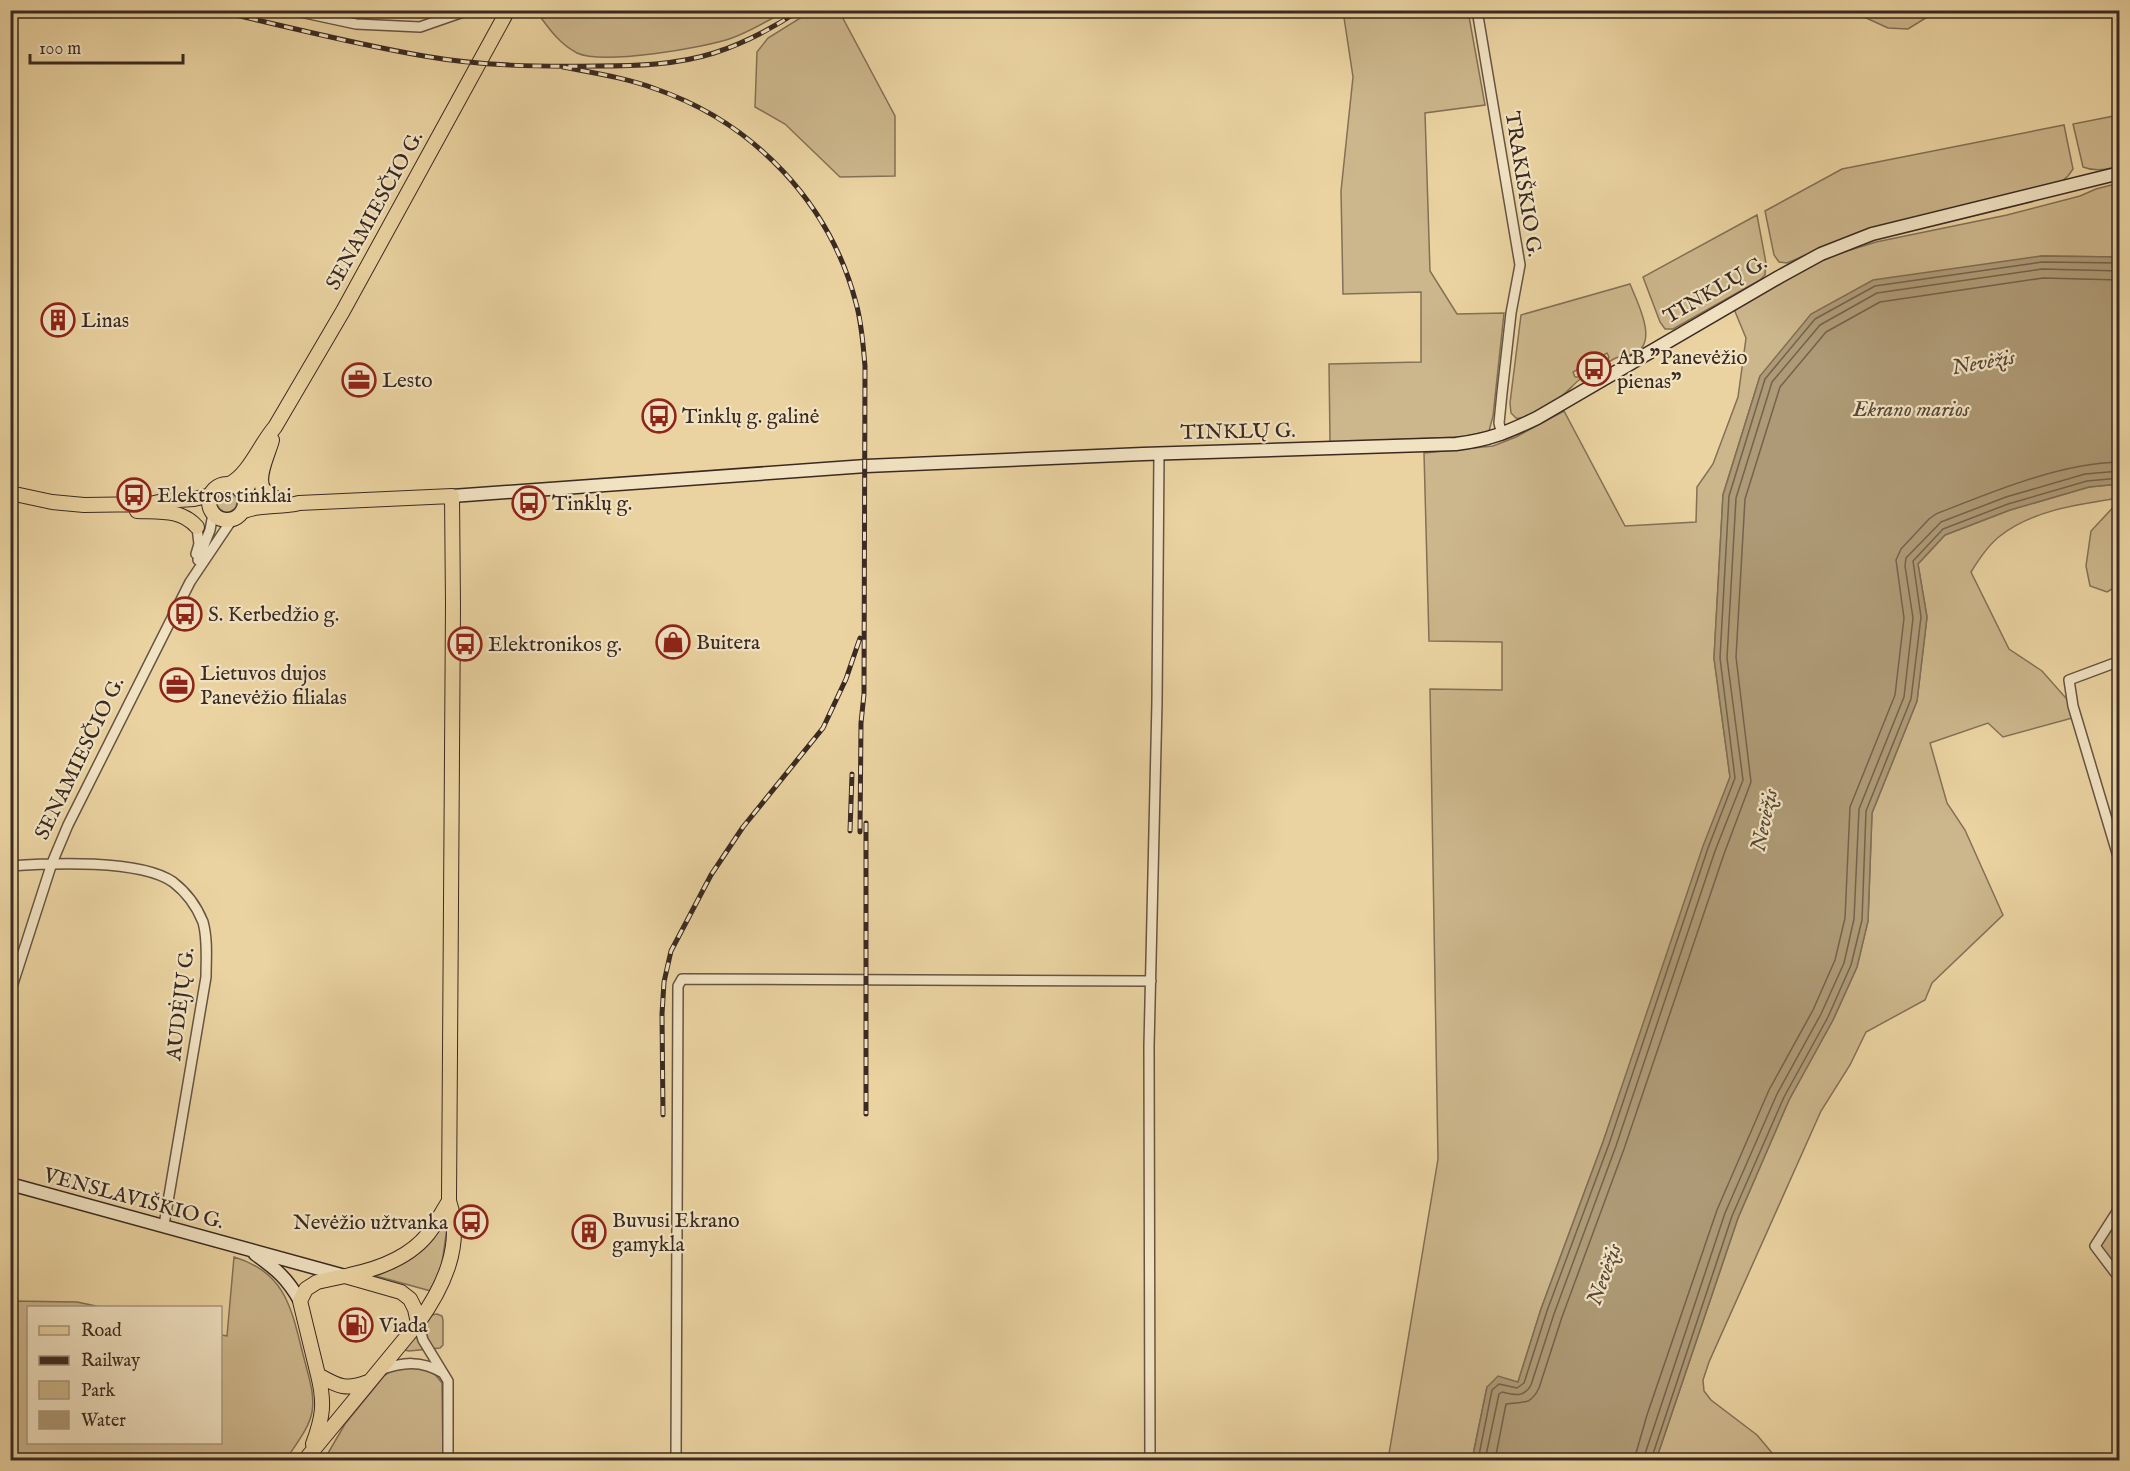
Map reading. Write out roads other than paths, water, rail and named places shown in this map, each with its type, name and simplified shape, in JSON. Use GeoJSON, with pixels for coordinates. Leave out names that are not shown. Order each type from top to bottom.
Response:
{"type":"FeatureCollection","features":[{"type":"Feature","properties":{"kind":"main road","name":"SENAMIESČIO G."},"geometry":{"type":"LineString","coordinates":[[231,521],[241,516],[244,511],[244,495],[273,434],[343,311],[503,12]]}},
{"type":"Feature","properties":{"kind":"main road","name":"TINKLŲ G."},"geometry":{"type":"LineString","coordinates":[[244,495],[299,503],[452,496],[866,466],[1159,453],[1456,444],[1502,435],[1537,418],[1821,254],[1872,234],[2120,173]]}},
{"type":"Feature","properties":{"kind":"main road","name":"SENAMIESČIO G."},"geometry":{"type":"LineString","coordinates":[[212,512],[209,500],[211,495],[218,487],[241,477],[266,438],[273,434]]}},
{"type":"Feature","properties":{"kind":"main road","name":"SENAMIESČIO G."},"geometry":{"type":"LineString","coordinates":[[273,434],[260,477],[265,491],[277,499]]}},
{"type":"Feature","properties":{"kind":"main road"},"geometry":{"type":"LineString","coordinates":[[229,484],[238,487],[244,495]]}},
{"type":"Feature","properties":{"kind":"main road"},"geometry":{"type":"LineString","coordinates":[[10,493],[68,504],[150,504],[212,512],[220,520],[231,521]]}},
{"type":"Feature","properties":{"kind":"main road"},"geometry":{"type":"LineString","coordinates":[[150,504],[211,495]]}},
{"type":"Feature","properties":{"kind":"main road"},"geometry":{"type":"LineString","coordinates":[[306,1459],[436,1298],[451,1254],[453,1214],[449,1202],[452,496]]}},
{"type":"Feature","properties":{"kind":"main road","name":"TINKLŲ G."},"geometry":{"type":"LineString","coordinates":[[244,511],[252,508],[289,506],[299,503]]}},
{"type":"Feature","properties":{"kind":"main road"},"geometry":{"type":"LineString","coordinates":[[109,505],[125,510],[175,513],[190,519],[197,527]]}},
{"type":"Feature","properties":{"kind":"main road","name":"VENSLAVIŠKIO G."},"geometry":{"type":"LineString","coordinates":[[10,1184],[345,1276]]}},
{"type":"Feature","properties":{"kind":"main road"},"geometry":{"type":"LineString","coordinates":[[306,1459],[323,1412],[322,1391],[300,1301],[306,1289],[317,1282],[387,1264],[407,1253],[429,1233],[449,1202]]}},
{"type":"Feature","properties":{"kind":"main road","name":"VENSLAVIŠKIO G."},"geometry":{"type":"LineString","coordinates":[[247,1248],[279,1270],[300,1301]]}},
{"type":"Feature","properties":{"kind":"main road"},"geometry":{"type":"LineString","coordinates":[[345,1276],[401,1292],[410,1299],[418,1323]]}},
{"type":"Feature","properties":{"kind":"main road"},"geometry":{"type":"LineString","coordinates":[[318,1375],[348,1388],[372,1377]]}},
{"type":"Feature","properties":{"kind":"street"},"geometry":{"type":"LineString","coordinates":[[291,10],[356,24],[420,27],[469,10]]}},
{"type":"Feature","properties":{"kind":"street","name":"TRAKIŠKIO G."},"geometry":{"type":"LineString","coordinates":[[1478,10],[1520,265],[1511,313],[1502,393],[1500,423],[1502,435]]}},
{"type":"Feature","properties":{"kind":"street"},"geometry":{"type":"LineString","coordinates":[[1150,1461],[1151,981],[1157,708],[1159,453]]}},
{"type":"Feature","properties":{"kind":"street","name":"SENAMIESČIO G."},"geometry":{"type":"LineString","coordinates":[[193,571],[210,530],[212,512]]}},
{"type":"Feature","properties":{"kind":"street","name":"SENAMIESČIO G."},"geometry":{"type":"LineString","coordinates":[[10,993],[52,863],[87,787],[190,582],[231,521]]}},
{"type":"Feature","properties":{"kind":"street","name":"SENAMIESČIO G."},"geometry":{"type":"LineString","coordinates":[[190,582],[199,544],[197,527]]}},
{"type":"Feature","properties":{"kind":"street"},"geometry":{"type":"LineString","coordinates":[[2120,662],[2068,680],[2073,706],[2120,863]]}},
{"type":"Feature","properties":{"kind":"street","name":"AUDĖJŲ G."},"geometry":{"type":"LineString","coordinates":[[10,866],[52,863],[94,864],[154,874],[173,883],[184,892],[196,907],[203,923],[206,942],[206,977],[164,1225]]}},
{"type":"Feature","properties":{"kind":"street"},"geometry":{"type":"LineString","coordinates":[[676,1461],[678,986],[682,979],[1151,981]]}},
{"type":"Feature","properties":{"kind":"street"},"geometry":{"type":"LineString","coordinates":[[2120,1207],[2096,1246],[2120,1279]]}},
{"type":"Feature","properties":{"kind":"street"},"geometry":{"type":"LineString","coordinates":[[418,1323],[423,1340],[446,1374],[448,1381],[448,1461]]}},
{"type":"Feature","properties":{"kind":"street"},"geometry":{"type":"LineString","coordinates":[[372,1377],[407,1363],[432,1367],[446,1374]]}},
{"type":"Feature","properties":{"kind":"water","name":"Ekrano marios"},"geometry":{"type":"Polygon","coordinates":[[[2041,256],[2119,257],[2119,484],[2089,487],[2010,510],[1945,535],[1918,564],[1927,617],[1917,701],[1872,813],[1868,921],[1857,967],[1833,1020],[1789,1100],[1738,1218],[1656,1460],[1472,1460],[1487,1387],[1498,1376],[1518,1382],[1541,1309],[1603,1142],[1703,846],[1730,777],[1714,658],[1723,495],[1760,376],[1811,314],[1873,280],[2041,256]]]}},
{"type":"Feature","properties":{"kind":"railway"},"geometry":{"type":"LineString","coordinates":[[214,10],[424,56],[510,65],[575,66],[656,64],[700,57],[748,40],[800,10]]}},
{"type":"Feature","properties":{"kind":"railway"},"geometry":{"type":"LineString","coordinates":[[563,67],[645,85],[692,104],[725,123],[755,145],[783,171],[807,200],[828,232],[844,266],[858,311],[865,366],[864,694],[861,723],[860,832]]}},
{"type":"Feature","properties":{"kind":"railway"},"geometry":{"type":"LineString","coordinates":[[663,1115],[662,1014],[664,982],[671,951],[711,875],[743,827],[823,728],[846,679],[860,638]]}},
{"type":"Feature","properties":{"kind":"railway"},"geometry":{"type":"LineString","coordinates":[[850,831],[852,774]]}},
{"type":"Feature","properties":{"kind":"railway"},"geometry":{"type":"LineString","coordinates":[[866,823],[866,1114]]}},
{"type":"Feature","properties":{"kind":"place","name":"Linas"},"geometry":{"type":"Point","coordinates":[58,320]}},
{"type":"Feature","properties":{"kind":"place","name":"AB \"Panevėžio pienas\""},"geometry":{"type":"Point","coordinates":[1594,369]}},
{"type":"Feature","properties":{"kind":"place","name":"Lesto"},"geometry":{"type":"Point","coordinates":[359,380]}},
{"type":"Feature","properties":{"kind":"place","name":"Tinklų g. galinė"},"geometry":{"type":"Point","coordinates":[659,416]}},
{"type":"Feature","properties":{"kind":"place","name":"Elektros tinklai"},"geometry":{"type":"Point","coordinates":[134,495]}},
{"type":"Feature","properties":{"kind":"place","name":"Tinklų g."},"geometry":{"type":"Point","coordinates":[529,503]}},
{"type":"Feature","properties":{"kind":"place","name":"S. Kerbedžio g."},"geometry":{"type":"Point","coordinates":[185,614]}},
{"type":"Feature","properties":{"kind":"place","name":"Buitera"},"geometry":{"type":"Point","coordinates":[673,642]}},
{"type":"Feature","properties":{"kind":"place","name":"Elektronikos g."},"geometry":{"type":"Point","coordinates":[465,644]}},
{"type":"Feature","properties":{"kind":"place","name":"Lietuvos dujos Panevėžio filialas"},"geometry":{"type":"Point","coordinates":[177,685]}},
{"type":"Feature","properties":{"kind":"place","name":"Nevėžio užtvanka"},"geometry":{"type":"Point","coordinates":[471,1222]}},
{"type":"Feature","properties":{"kind":"place","name":"Buvusi Ekrano gamykla"},"geometry":{"type":"Point","coordinates":[589,1232]}},
{"type":"Feature","properties":{"kind":"place","name":"Viada"},"geometry":{"type":"Point","coordinates":[356,1325]}},
{"type":"Feature","properties":{"kind":"water label","name":"Nevėžis"},"geometry":{"type":"Point","coordinates":[1983,361]}},
{"type":"Feature","properties":{"kind":"water label","name":"Nevėžis"},"geometry":{"type":"Point","coordinates":[1763,820]}},
{"type":"Feature","properties":{"kind":"water label","name":"Nevėžis"},"geometry":{"type":"Point","coordinates":[1603,1274]}}]}
